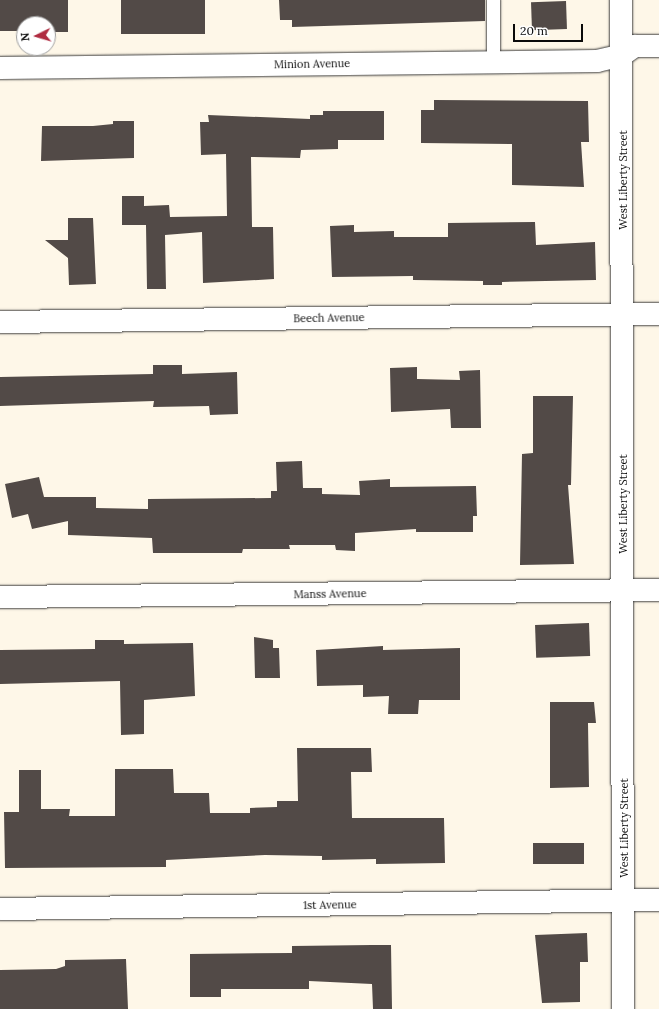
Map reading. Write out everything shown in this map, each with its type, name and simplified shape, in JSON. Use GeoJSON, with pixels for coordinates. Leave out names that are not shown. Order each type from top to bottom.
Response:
{"type":"FeatureCollection","features":[{"type":"Feature","properties":{"kind":"street","name":"West Liberty Street"},"geometry":{"type":"LineString","coordinates":[[621,0],[623,314],[623,1009]]}},
{"type":"Feature","properties":{"kind":"street","name":"Minion Avenue"},"geometry":{"type":"LineString","coordinates":[[0,68],[494,61],[597,61],[622,55],[635,46],[659,46]]}},
{"type":"Feature","properties":{"kind":"street","name":"Beech Avenue"},"geometry":{"type":"LineString","coordinates":[[0,322],[659,314]]}},
{"type":"Feature","properties":{"kind":"street","name":"Manss Avenue"},"geometry":{"type":"LineString","coordinates":[[0,597],[659,590]]}},
{"type":"Feature","properties":{"kind":"street","name":"1st Avenue"},"geometry":{"type":"LineString","coordinates":[[0,909],[659,900]]}},
{"type":"Feature","properties":{"kind":"lane"},"geometry":{"type":"LineString","coordinates":[[493,0],[494,61]]}},
{"type":"Feature","properties":{"kind":"building"},"geometry":{"type":"Polygon","coordinates":[[[0,0],[68,0],[68,32],[56,32],[56,16],[16,16],[16,31],[0,31],[0,0]]]}},
{"type":"Feature","properties":{"kind":"building"},"geometry":{"type":"Polygon","coordinates":[[[121,0],[205,0],[205,34],[121,34],[121,0]]]}},
{"type":"Feature","properties":{"kind":"building"},"geometry":{"type":"Polygon","coordinates":[[[279,0],[485,0],[485,21],[292,27],[292,20],[280,20],[279,0]]]}},
{"type":"Feature","properties":{"kind":"building"},"geometry":{"type":"Polygon","coordinates":[[[566,1],[567,29],[532,30],[531,2],[566,1]]]}},
{"type":"Feature","properties":{"kind":"building"},"geometry":{"type":"Polygon","coordinates":[[[434,100],[588,101],[589,142],[581,142],[584,187],[512,185],[512,144],[421,143],[421,110],[434,110],[434,100]]]}},
{"type":"Feature","properties":{"kind":"building"},"geometry":{"type":"Polygon","coordinates":[[[323,111],[384,111],[384,140],[338,140],[338,149],[301,150],[300,158],[251,157],[252,227],[273,227],[274,279],[203,283],[202,232],[165,235],[166,289],[147,289],[146,225],[122,225],[122,196],[144,196],[144,206],[169,205],[170,217],[227,216],[226,154],[201,155],[200,122],[209,122],[208,115],[310,119],[310,115],[323,115],[323,111]]]}},
{"type":"Feature","properties":{"kind":"building"},"geometry":{"type":"Polygon","coordinates":[[[113,121],[134,121],[134,158],[41,161],[42,126],[93,126],[113,124],[113,121]]]}},
{"type":"Feature","properties":{"kind":"building"},"geometry":{"type":"Polygon","coordinates":[[[68,218],[93,218],[96,284],[69,285],[68,258],[45,240],[68,240],[68,218]]]}},
{"type":"Feature","properties":{"kind":"building"},"geometry":{"type":"Polygon","coordinates":[[[535,222],[536,245],[595,242],[596,280],[502,282],[502,285],[483,285],[483,281],[413,280],[413,276],[332,277],[330,226],[354,225],[354,232],[394,231],[394,237],[448,237],[448,223],[535,222]]]}},
{"type":"Feature","properties":{"kind":"building"},"geometry":{"type":"Polygon","coordinates":[[[153,365],[182,365],[182,374],[237,372],[238,414],[210,415],[209,406],[153,407],[154,401],[0,406],[0,377],[153,374],[153,365]]]}},
{"type":"Feature","properties":{"kind":"building"},"geometry":{"type":"Polygon","coordinates":[[[417,367],[417,379],[460,380],[459,371],[480,370],[481,428],[451,428],[450,409],[391,412],[390,368],[417,367]]]}},
{"type":"Feature","properties":{"kind":"building"},"geometry":{"type":"Polygon","coordinates":[[[533,396],[573,396],[571,485],[568,485],[574,564],[520,565],[522,454],[533,453],[533,396]]]}},
{"type":"Feature","properties":{"kind":"building"},"geometry":{"type":"Polygon","coordinates":[[[302,461],[303,488],[322,488],[322,494],[360,495],[359,481],[390,479],[390,487],[476,486],[477,516],[473,516],[473,532],[416,532],[416,529],[355,533],[355,551],[336,550],[335,545],[289,545],[290,549],[243,549],[242,553],[153,553],[152,538],[68,535],[68,521],[32,529],[28,514],[12,518],[5,484],[39,477],[44,497],[96,497],[96,508],[148,509],[148,499],[271,498],[271,491],[277,491],[276,462],[302,461]]]}},
{"type":"Feature","properties":{"kind":"building"},"geometry":{"type":"Polygon","coordinates":[[[589,623],[590,656],[536,658],[535,625],[589,623]]]}},
{"type":"Feature","properties":{"kind":"building"},"geometry":{"type":"Polygon","coordinates":[[[254,637],[273,640],[273,648],[279,648],[280,678],[255,678],[254,637]]]}},
{"type":"Feature","properties":{"kind":"building"},"geometry":{"type":"Polygon","coordinates":[[[95,640],[124,640],[124,644],[193,643],[195,696],[144,700],[144,734],[121,735],[120,681],[0,684],[0,650],[95,649],[95,640]]]}},
{"type":"Feature","properties":{"kind":"building"},"geometry":{"type":"Polygon","coordinates":[[[383,646],[383,650],[460,648],[460,700],[419,700],[418,714],[388,714],[389,696],[363,697],[363,685],[317,686],[316,650],[383,646]]]}},
{"type":"Feature","properties":{"kind":"building"},"geometry":{"type":"Polygon","coordinates":[[[550,702],[594,702],[596,723],[588,723],[589,787],[550,788],[550,702]]]}},
{"type":"Feature","properties":{"kind":"building"},"geometry":{"type":"Polygon","coordinates":[[[297,748],[371,748],[372,772],[351,772],[352,818],[444,818],[445,863],[376,864],[376,859],[322,860],[322,856],[265,855],[166,860],[166,867],[5,868],[4,812],[19,812],[19,770],[41,770],[41,809],[70,809],[69,816],[115,816],[115,769],[173,769],[174,793],[209,793],[210,813],[250,813],[250,808],[277,807],[277,801],[298,801],[297,748]]]}},
{"type":"Feature","properties":{"kind":"building"},"geometry":{"type":"Polygon","coordinates":[[[533,843],[584,843],[584,864],[533,864],[533,843]]]}},
{"type":"Feature","properties":{"kind":"building"},"geometry":{"type":"Polygon","coordinates":[[[587,933],[588,962],[580,962],[580,1002],[542,1003],[535,935],[587,933]]]}},
{"type":"Feature","properties":{"kind":"building"},"geometry":{"type":"Polygon","coordinates":[[[391,945],[392,1009],[373,1009],[372,984],[309,981],[309,989],[221,989],[221,997],[190,997],[190,954],[292,953],[292,946],[391,945]]]}},
{"type":"Feature","properties":{"kind":"building"},"geometry":{"type":"Polygon","coordinates":[[[126,959],[128,1009],[0,1009],[0,970],[56,969],[65,966],[65,960],[126,959]]]}}]}
